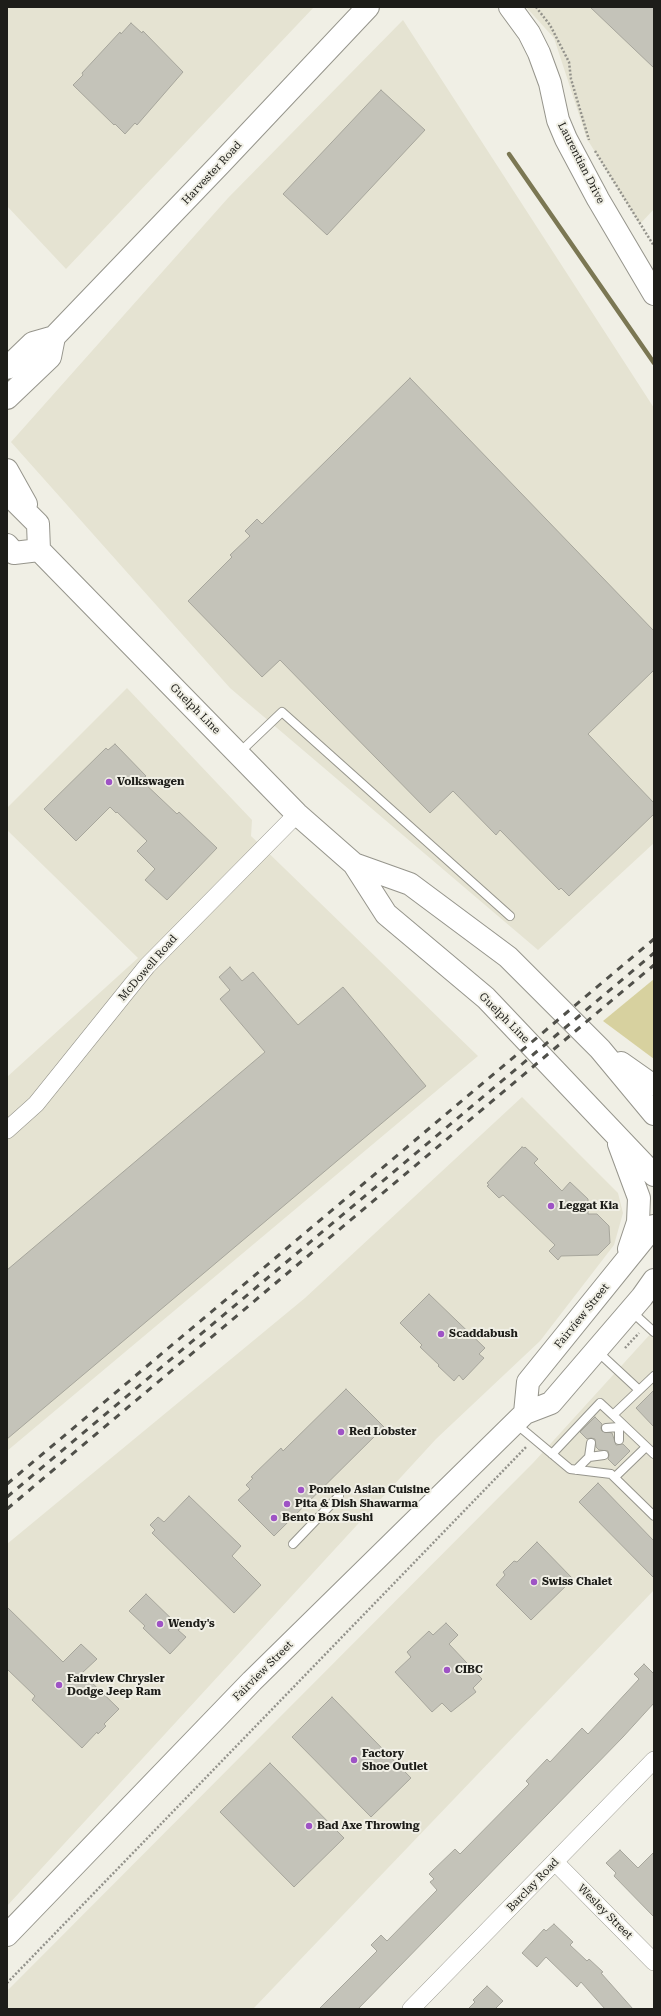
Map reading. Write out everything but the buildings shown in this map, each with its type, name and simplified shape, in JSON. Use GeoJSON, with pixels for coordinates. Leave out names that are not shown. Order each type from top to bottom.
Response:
{"type":"FeatureCollection","features":[{"type":"Feature","properties":{"kind":"main road","name":"Harvester Road"},"geometry":{"type":"LineString","coordinates":[[54,337],[217,168],[368,7]]}},
{"type":"Feature","properties":{"kind":"main road","name":"Laurentian Drive"},"geometry":{"type":"LineString","coordinates":[[510,7],[529,33],[539,53],[550,83],[558,120],[566,139],[598,199],[654,294]]}},
{"type":"Feature","properties":{"kind":"main road"},"geometry":{"type":"LineString","coordinates":[[7,368],[33,343],[54,337],[50,357],[13,392],[7,406]]}},
{"type":"Feature","properties":{"kind":"main road"},"geometry":{"type":"LineString","coordinates":[[7,470],[38,524],[39,550],[14,553],[7,545]]}},
{"type":"Feature","properties":{"kind":"main road"},"geometry":{"type":"LineString","coordinates":[[7,493],[38,524]]}},
{"type":"Feature","properties":{"kind":"main road","name":"Guelph Line"},"geometry":{"type":"LineString","coordinates":[[39,550],[297,814],[354,864],[386,914],[486,998],[654,1175]]}},
{"type":"Feature","properties":{"kind":"main road","name":"Guelph Line"},"geometry":{"type":"LineString","coordinates":[[354,864],[410,884],[508,957],[600,1049],[654,1114]]}},
{"type":"Feature","properties":{"kind":"main road"},"geometry":{"type":"LineString","coordinates":[[600,1049],[648,1082],[654,1084]]}},
{"type":"Feature","properties":{"kind":"main road"},"geometry":{"type":"LineString","coordinates":[[616,1136],[639,1198],[638,1222],[632,1242],[621,1268]]}},
{"type":"Feature","properties":{"kind":"main road","name":"Fairview Street"},"geometry":{"type":"LineString","coordinates":[[520,1418],[528,1382],[654,1226]]}},
{"type":"Feature","properties":{"kind":"main road","name":"Fairview Street"},"geometry":{"type":"LineString","coordinates":[[7,1935],[252,1681],[520,1418],[551,1403],[645,1294]]}},
{"type":"Feature","properties":{"kind":"street","name":"McDowell Road"},"geometry":{"type":"LineString","coordinates":[[7,1130],[36,1104],[147,966],[297,814]]}},
{"type":"Feature","properties":{"kind":"street","name":"Barclay Road"},"geometry":{"type":"LineString","coordinates":[[411,2009],[654,1760]]}},
{"type":"Feature","properties":{"kind":"street","name":"Wesley Street"},"geometry":{"type":"LineString","coordinates":[[555,1862],[654,1962]]}},
{"type":"Feature","properties":{"kind":"lane"},"geometry":{"type":"LineString","coordinates":[[238,753],[282,712],[510,916]]}},
{"type":"Feature","properties":{"kind":"lane"},"geometry":{"type":"LineString","coordinates":[[645,1294],[654,1332]]}},
{"type":"Feature","properties":{"kind":"lane"},"geometry":{"type":"LineString","coordinates":[[596,1351],[639,1390]]}},
{"type":"Feature","properties":{"kind":"lane"},"geometry":{"type":"LineString","coordinates":[[613,1415],[654,1376]]}},
{"type":"Feature","properties":{"kind":"lane"},"geometry":{"type":"LineString","coordinates":[[552,1454],[600,1403],[621,1425],[651,1451],[614,1477]]}},
{"type":"Feature","properties":{"kind":"lane"},"geometry":{"type":"LineString","coordinates":[[520,1418],[552,1454],[570,1469],[611,1474],[654,1516]]}},
{"type":"Feature","properties":{"kind":"lane"},"geometry":{"type":"LineString","coordinates":[[606,1428],[621,1425]]}},
{"type":"Feature","properties":{"kind":"lane"},"geometry":{"type":"LineString","coordinates":[[619,1440],[621,1425]]}},
{"type":"Feature","properties":{"kind":"lane"},"geometry":{"type":"LineString","coordinates":[[576,1470],[589,1457],[591,1443]]}},
{"type":"Feature","properties":{"kind":"lane"},"geometry":{"type":"LineString","coordinates":[[589,1457],[604,1455]]}},
{"type":"Feature","properties":{"kind":"lane"},"geometry":{"type":"LineString","coordinates":[[293,1544],[339,1496]]}},
{"type":"Feature","properties":{"kind":"path"},"geometry":{"type":"LineString","coordinates":[[536,7],[550,25],[569,62],[571,79],[590,142]]}},
{"type":"Feature","properties":{"kind":"path"},"geometry":{"type":"LineString","coordinates":[[594,149],[654,246]]}},
{"type":"Feature","properties":{"kind":"path"},"geometry":{"type":"LineString","coordinates":[[7,1983],[501,1473]]}},
{"type":"Feature","properties":{"kind":"shaded area"},"geometry":{"type":"Polygon","coordinates":[[[7,7],[314,7],[66,269],[7,206],[7,7]]]}},
{"type":"Feature","properties":{"kind":"shaded area"},"geometry":{"type":"Polygon","coordinates":[[[526,7],[654,7],[654,209],[640,224],[587,139],[554,38],[526,7]]]}},
{"type":"Feature","properties":{"kind":"shaded area"},"geometry":{"type":"Polygon","coordinates":[[[403,20],[654,408],[654,843],[538,950],[230,688],[11,442],[228,198],[403,20]]]}},
{"type":"Feature","properties":{"kind":"shaded area"},"geometry":{"type":"Polygon","coordinates":[[[127,688],[252,820],[251,836],[478,1056],[7,1451],[7,1077],[138,958],[7,830],[7,808],[127,688]]]}},
{"type":"Feature","properties":{"kind":"shaded area"},"geometry":{"type":"Polygon","coordinates":[[[654,979],[654,1059],[603,1021],[654,979]]]}},
{"type":"Feature","properties":{"kind":"shaded area"},"geometry":{"type":"Polygon","coordinates":[[[522,1097],[618,1193],[623,1213],[614,1245],[540,1341],[436,1439],[7,1906],[7,1544],[305,1298],[522,1097]]]}},
{"type":"Feature","properties":{"kind":"shaded area"},"geometry":{"type":"Polygon","coordinates":[[[654,1330],[654,1590],[253,2009],[7,2009],[7,1991],[533,1463],[654,1330]]]}},
{"type":"Feature","properties":{"kind":"waterway"},"geometry":{"type":"LineString","coordinates":[[509,154],[654,363]]}},
{"type":"Feature","properties":{"kind":"railway"},"geometry":{"type":"LineString","coordinates":[[7,1484],[654,939]]}},
{"type":"Feature","properties":{"kind":"railway"},"geometry":{"type":"LineString","coordinates":[[7,1497],[654,953]]}},
{"type":"Feature","properties":{"kind":"railway"},"geometry":{"type":"LineString","coordinates":[[7,1509],[654,965]]}},
{"type":"Feature","properties":{"kind":"place","name":"Volkswagen"},"geometry":{"type":"Point","coordinates":[109,782]}},
{"type":"Feature","properties":{"kind":"place","name":"Leggat Kia"},"geometry":{"type":"Point","coordinates":[551,1206]}},
{"type":"Feature","properties":{"kind":"place","name":"Scaddabush"},"geometry":{"type":"Point","coordinates":[441,1334]}},
{"type":"Feature","properties":{"kind":"place","name":"Red Lobster"},"geometry":{"type":"Point","coordinates":[341,1432]}},
{"type":"Feature","properties":{"kind":"place","name":"Pomelo Asian Cuisine"},"geometry":{"type":"Point","coordinates":[301,1490]}},
{"type":"Feature","properties":{"kind":"place","name":"Pita & Dish Shawarma"},"geometry":{"type":"Point","coordinates":[287,1504]}},
{"type":"Feature","properties":{"kind":"place","name":"Bento Box Sushi"},"geometry":{"type":"Point","coordinates":[274,1518]}},
{"type":"Feature","properties":{"kind":"place","name":"Swiss Chalet"},"geometry":{"type":"Point","coordinates":[534,1582]}},
{"type":"Feature","properties":{"kind":"place","name":"Wendy's"},"geometry":{"type":"Point","coordinates":[160,1624]}},
{"type":"Feature","properties":{"kind":"place","name":"CIBC"},"geometry":{"type":"Point","coordinates":[447,1670]}},
{"type":"Feature","properties":{"kind":"place","name":"Fairview Chrysler Dodge Jeep Ram"},"geometry":{"type":"Point","coordinates":[59,1685]}},
{"type":"Feature","properties":{"kind":"place","name":"Factory Shoe Outlet"},"geometry":{"type":"Point","coordinates":[354,1760]}},
{"type":"Feature","properties":{"kind":"place","name":"Bad Axe Throwing"},"geometry":{"type":"Point","coordinates":[309,1826]}}]}
